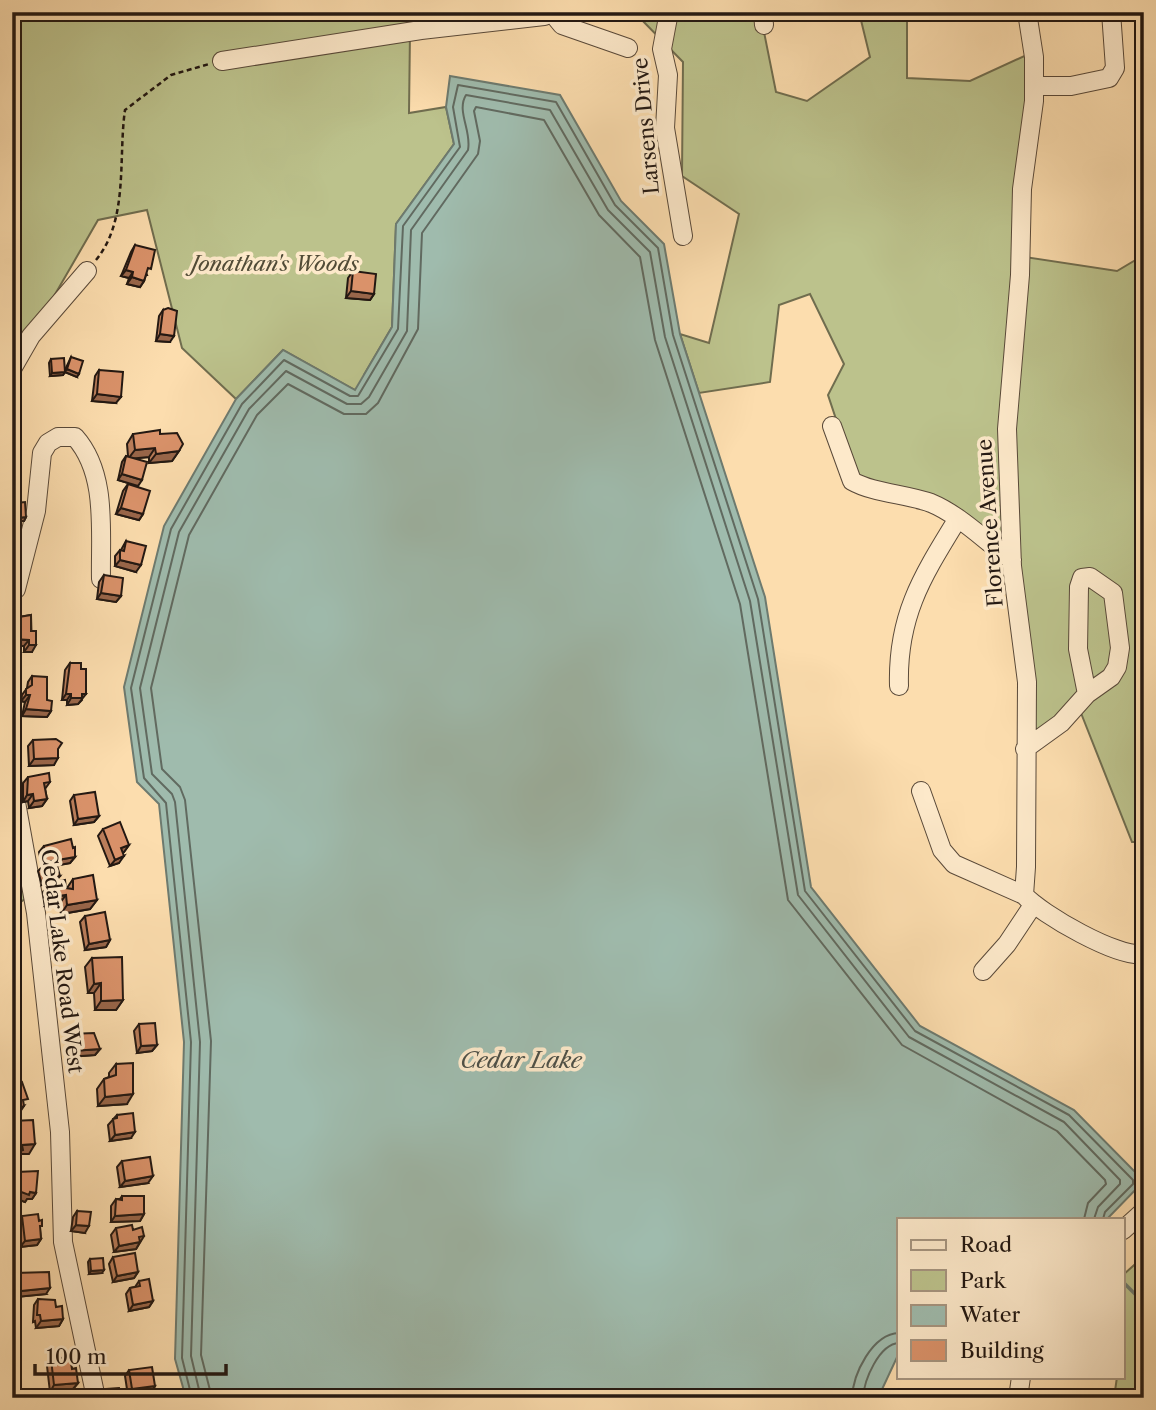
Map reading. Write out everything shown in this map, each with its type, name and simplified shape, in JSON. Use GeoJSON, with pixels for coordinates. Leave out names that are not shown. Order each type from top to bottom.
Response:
{"type":"FeatureCollection","features":[{"type":"Feature","properties":{"kind":"street","name":"Larsens Drive"},"geometry":{"type":"LineString","coordinates":[[668,12],[662,49],[668,75],[665,128],[683,236]]}},
{"type":"Feature","properties":{"kind":"street","name":"Florence Avenue"},"geometry":{"type":"LineString","coordinates":[[1027,12],[1034,86],[1022,189],[1020,275],[1009,383],[1012,560],[1027,682],[1025,749],[1028,900]]}},
{"type":"Feature","properties":{"kind":"street"},"geometry":{"type":"LineString","coordinates":[[1034,86],[1071,86],[1109,78],[1115,68],[1111,12]]}},
{"type":"Feature","properties":{"kind":"street"},"geometry":{"type":"LineString","coordinates":[[222,61],[421,30],[554,13],[562,25],[628,48]]}},
{"type":"Feature","properties":{"kind":"street"},"geometry":{"type":"LineString","coordinates":[[12,369],[31,336],[87,271]]}},
{"type":"Feature","properties":{"kind":"street"},"geometry":{"type":"LineString","coordinates":[[832,426],[852,481],[863,488],[914,497],[935,505],[1012,560]]}},
{"type":"Feature","properties":{"kind":"street"},"geometry":{"type":"LineString","coordinates":[[12,590],[16,589],[36,510],[42,453],[52,439],[63,435],[75,437],[83,446],[89,456],[99,490],[101,579]]}},
{"type":"Feature","properties":{"kind":"street"},"geometry":{"type":"LineString","coordinates":[[899,686],[898,650],[906,617],[930,565],[957,520]]}},
{"type":"Feature","properties":{"kind":"street"},"geometry":{"type":"LineString","coordinates":[[1025,749],[1061,723],[1087,694],[1111,677],[1117,667],[1120,648],[1113,593],[1090,577],[1082,578],[1079,599],[1078,649],[1081,679],[1087,694]]}},
{"type":"Feature","properties":{"kind":"street","name":"Cedar Lake Road West"},"geometry":{"type":"LineString","coordinates":[[12,780],[37,927],[60,1132],[64,1242],[96,1398]]}},
{"type":"Feature","properties":{"kind":"street"},"geometry":{"type":"LineString","coordinates":[[921,791],[942,850],[954,864],[1118,949],[1136,955],[1144,954]]}},
{"type":"Feature","properties":{"kind":"street"},"geometry":{"type":"LineString","coordinates":[[983,971],[1007,944],[1028,900]]}},
{"type":"Feature","properties":{"kind":"street"},"geometry":{"type":"LineString","coordinates":[[1124,1229],[1144,1211]]}},
{"type":"Feature","properties":{"kind":"street"},"geometry":{"type":"LineString","coordinates":[[1018,1398],[1021,1378]]}},
{"type":"Feature","properties":{"kind":"path"},"geometry":{"type":"LineString","coordinates":[[87,271],[100,256],[110,234],[118,201],[125,110],[171,75],[222,61]]}},
{"type":"Feature","properties":{"kind":"green space","name":"Jonathan's Woods"},"geometry":{"type":"Polygon","coordinates":[[[12,12],[521,12],[410,32],[409,113],[446,107],[454,144],[396,224],[392,327],[364,375],[365,380],[355,390],[283,350],[236,399],[182,348],[147,210],[98,220],[20,355],[12,376],[12,12]]]}},
{"type":"Feature","properties":{"kind":"green space"},"geometry":{"type":"Polygon","coordinates":[[[634,12],[760,12],[776,92],[807,101],[870,57],[859,12],[907,12],[907,78],[970,81],[1033,52],[1018,256],[1117,271],[1144,255],[1144,842],[1132,842],[1079,708],[1027,749],[1011,560],[932,501],[855,476],[828,395],[844,364],[810,294],[779,305],[770,382],[699,393],[680,334],[709,343],[739,214],[682,176],[683,62],[634,12]]]}},
{"type":"Feature","properties":{"kind":"green space"},"geometry":{"type":"Polygon","coordinates":[[[12,865],[27,868],[32,894],[12,908],[12,865]]]}},
{"type":"Feature","properties":{"kind":"green space"},"geometry":{"type":"Polygon","coordinates":[[[1142,1258],[1144,1398],[1114,1398],[1117,1378],[1124,1378],[1124,1274],[1142,1258]]]}},
{"type":"Feature","properties":{"kind":"water","name":"Cedar Lake"},"geometry":{"type":"Polygon","coordinates":[[[450,76],[560,95],[621,201],[664,244],[680,334],[765,597],[811,887],[920,1026],[1074,1110],[1144,1181],[1108,1218],[897,1218],[897,1357],[878,1398],[186,1398],[175,1359],[184,1042],[159,804],[137,782],[124,687],[164,526],[236,399],[283,350],[355,390],[392,327],[396,224],[454,144],[446,107],[450,76]]]}},
{"type":"Feature","properties":{"kind":"building"},"geometry":{"type":"Polygon","coordinates":[[[135,245],[155,250],[151,269],[148,268],[144,281],[132,277],[133,272],[126,270],[135,245]]]}},
{"type":"Feature","properties":{"kind":"building"},"geometry":{"type":"Polygon","coordinates":[[[353,271],[376,274],[374,294],[351,291],[353,271]]]}},
{"type":"Feature","properties":{"kind":"building"},"geometry":{"type":"Polygon","coordinates":[[[168,308],[177,311],[174,336],[160,334],[163,310],[168,308]]]}},
{"type":"Feature","properties":{"kind":"building"},"geometry":{"type":"Polygon","coordinates":[[[71,357],[83,361],[79,374],[67,369],[71,357]]]}},
{"type":"Feature","properties":{"kind":"building"},"geometry":{"type":"Polygon","coordinates":[[[64,358],[65,372],[52,373],[51,359],[64,358]]]}},
{"type":"Feature","properties":{"kind":"building"},"geometry":{"type":"Polygon","coordinates":[[[99,370],[123,372],[121,397],[97,394],[99,370]]]}},
{"type":"Feature","properties":{"kind":"building"},"geometry":{"type":"Polygon","coordinates":[[[160,430],[160,434],[177,433],[183,444],[179,451],[156,454],[155,448],[135,450],[133,434],[160,430]]]}},
{"type":"Feature","properties":{"kind":"building"},"geometry":{"type":"Polygon","coordinates":[[[126,456],[147,462],[142,480],[122,474],[126,456]]]}},
{"type":"Feature","properties":{"kind":"building"},"geometry":{"type":"Polygon","coordinates":[[[128,484],[150,491],[143,514],[121,508],[128,484]]]}},
{"type":"Feature","properties":{"kind":"building"},"geometry":{"type":"Polygon","coordinates":[[[25,502],[26,517],[18,518],[17,503],[25,502]]]}},
{"type":"Feature","properties":{"kind":"building"},"geometry":{"type":"Polygon","coordinates":[[[126,541],[146,546],[141,565],[120,560],[120,550],[124,551],[126,541]]]}},
{"type":"Feature","properties":{"kind":"building"},"geometry":{"type":"Polygon","coordinates":[[[104,575],[123,578],[121,596],[101,593],[104,575]]]}},
{"type":"Feature","properties":{"kind":"building"},"geometry":{"type":"Polygon","coordinates":[[[31,615],[31,631],[36,631],[36,645],[29,645],[29,640],[13,639],[13,626],[19,622],[19,617],[31,615]]]}},
{"type":"Feature","properties":{"kind":"building"},"geometry":{"type":"Polygon","coordinates":[[[70,663],[81,663],[81,669],[86,669],[86,694],[82,694],[82,698],[71,698],[71,694],[66,694],[70,663]]]}},
{"type":"Feature","properties":{"kind":"building"},"geometry":{"type":"Polygon","coordinates":[[[32,676],[47,677],[47,700],[52,701],[51,711],[26,709],[30,695],[26,695],[26,689],[32,685],[32,676]]]}},
{"type":"Feature","properties":{"kind":"building"},"geometry":{"type":"Polygon","coordinates":[[[56,739],[62,743],[58,749],[58,758],[34,759],[33,740],[56,739]]]}},
{"type":"Feature","properties":{"kind":"building"},"geometry":{"type":"Polygon","coordinates":[[[49,773],[50,782],[44,783],[47,799],[34,801],[33,794],[27,795],[28,777],[49,773]]]}},
{"type":"Feature","properties":{"kind":"building"},"geometry":{"type":"Polygon","coordinates":[[[95,792],[99,816],[78,819],[74,795],[95,792]]]}},
{"type":"Feature","properties":{"kind":"building"},"geometry":{"type":"Polygon","coordinates":[[[120,822],[129,845],[121,848],[124,856],[115,860],[103,829],[120,822]]]}},
{"type":"Feature","properties":{"kind":"building"},"geometry":{"type":"Polygon","coordinates":[[[71,839],[73,848],[75,847],[75,857],[46,862],[44,846],[71,839]]]}},
{"type":"Feature","properties":{"kind":"building"},"geometry":{"type":"Polygon","coordinates":[[[56,862],[60,876],[46,879],[43,865],[56,862]]]}},
{"type":"Feature","properties":{"kind":"building"},"geometry":{"type":"Polygon","coordinates":[[[93,875],[97,900],[67,905],[66,895],[52,897],[50,883],[65,880],[66,888],[73,889],[73,879],[93,875]]]}},
{"type":"Feature","properties":{"kind":"building"},"geometry":{"type":"Polygon","coordinates":[[[105,912],[110,940],[89,944],[85,916],[105,912]]]}},
{"type":"Feature","properties":{"kind":"building"},"geometry":{"type":"Polygon","coordinates":[[[122,957],[123,1000],[101,1001],[101,983],[94,984],[92,958],[122,957]]]}},
{"type":"Feature","properties":{"kind":"building"},"geometry":{"type":"Polygon","coordinates":[[[155,1023],[157,1045],[141,1046],[139,1024],[155,1023]]]}},
{"type":"Feature","properties":{"kind":"building"},"geometry":{"type":"Polygon","coordinates":[[[94,1033],[100,1049],[72,1051],[71,1034],[94,1033]]]}},
{"type":"Feature","properties":{"kind":"building"},"geometry":{"type":"Polygon","coordinates":[[[133,1063],[133,1094],[105,1097],[104,1079],[116,1075],[116,1064],[133,1063]]]}},
{"type":"Feature","properties":{"kind":"building"},"geometry":{"type":"Polygon","coordinates":[[[22,1082],[28,1099],[23,1100],[24,1106],[12,1111],[12,1084],[22,1082]]]}},
{"type":"Feature","properties":{"kind":"building"},"geometry":{"type":"Polygon","coordinates":[[[133,1113],[135,1132],[115,1135],[113,1119],[117,1118],[117,1115],[133,1113]]]}},
{"type":"Feature","properties":{"kind":"building"},"geometry":{"type":"Polygon","coordinates":[[[33,1120],[35,1144],[22,1145],[23,1150],[12,1152],[13,1121],[33,1120]]]}},
{"type":"Feature","properties":{"kind":"building"},"geometry":{"type":"Polygon","coordinates":[[[150,1157],[153,1176],[125,1181],[122,1161],[150,1157]]]}},
{"type":"Feature","properties":{"kind":"building"},"geometry":{"type":"Polygon","coordinates":[[[38,1171],[36,1193],[30,1192],[29,1195],[16,1190],[17,1172],[38,1171]]]}},
{"type":"Feature","properties":{"kind":"building"},"geometry":{"type":"Polygon","coordinates":[[[122,1196],[144,1196],[144,1214],[115,1216],[116,1199],[122,1200],[122,1196]]]}},
{"type":"Feature","properties":{"kind":"building"},"geometry":{"type":"Polygon","coordinates":[[[77,1211],[91,1212],[89,1226],[76,1225],[77,1211]]]}},
{"type":"Feature","properties":{"kind":"building"},"geometry":{"type":"Polygon","coordinates":[[[38,1214],[39,1221],[42,1220],[41,1239],[25,1241],[22,1216],[38,1214]]]}},
{"type":"Feature","properties":{"kind":"building"},"geometry":{"type":"Polygon","coordinates":[[[132,1225],[133,1230],[142,1227],[144,1236],[139,1237],[140,1242],[119,1246],[116,1228],[132,1225]]]}},
{"type":"Feature","properties":{"kind":"building"},"geometry":{"type":"Polygon","coordinates":[[[135,1253],[138,1272],[117,1276],[113,1257],[135,1253]]]}},
{"type":"Feature","properties":{"kind":"building"},"geometry":{"type":"Polygon","coordinates":[[[103,1258],[104,1270],[91,1271],[90,1259],[103,1258]]]}},
{"type":"Feature","properties":{"kind":"building"},"geometry":{"type":"Polygon","coordinates":[[[49,1272],[50,1288],[21,1291],[20,1282],[16,1283],[15,1273],[49,1272]]]}},
{"type":"Feature","properties":{"kind":"building"},"geometry":{"type":"Polygon","coordinates":[[[149,1279],[153,1301],[133,1305],[130,1288],[140,1286],[139,1281],[149,1279]]]}},
{"type":"Feature","properties":{"kind":"building"},"geometry":{"type":"Polygon","coordinates":[[[38,1299],[55,1300],[56,1307],[62,1306],[63,1319],[41,1321],[40,1315],[37,1315],[38,1299]]]}},
{"type":"Feature","properties":{"kind":"building"},"geometry":{"type":"Polygon","coordinates":[[[70,1357],[72,1369],[76,1368],[78,1383],[54,1385],[51,1359],[70,1357]]]}},
{"type":"Feature","properties":{"kind":"building"},"geometry":{"type":"Polygon","coordinates":[[[152,1367],[155,1386],[132,1389],[129,1370],[152,1367]]]}},
{"type":"Feature","properties":{"kind":"building"},"geometry":{"type":"Polygon","coordinates":[[[119,1388],[121,1398],[108,1398],[107,1389],[119,1388]]]}},
{"type":"Feature","properties":{"kind":"building"},"geometry":{"type":"Polygon","coordinates":[[[172,1394],[172,1398],[145,1397],[172,1394]]]}},
{"type":"Feature","properties":{"kind":"waterway"},"geometry":{"type":"LineString","coordinates":[[1124,1283],[1144,1303]]}}]}
